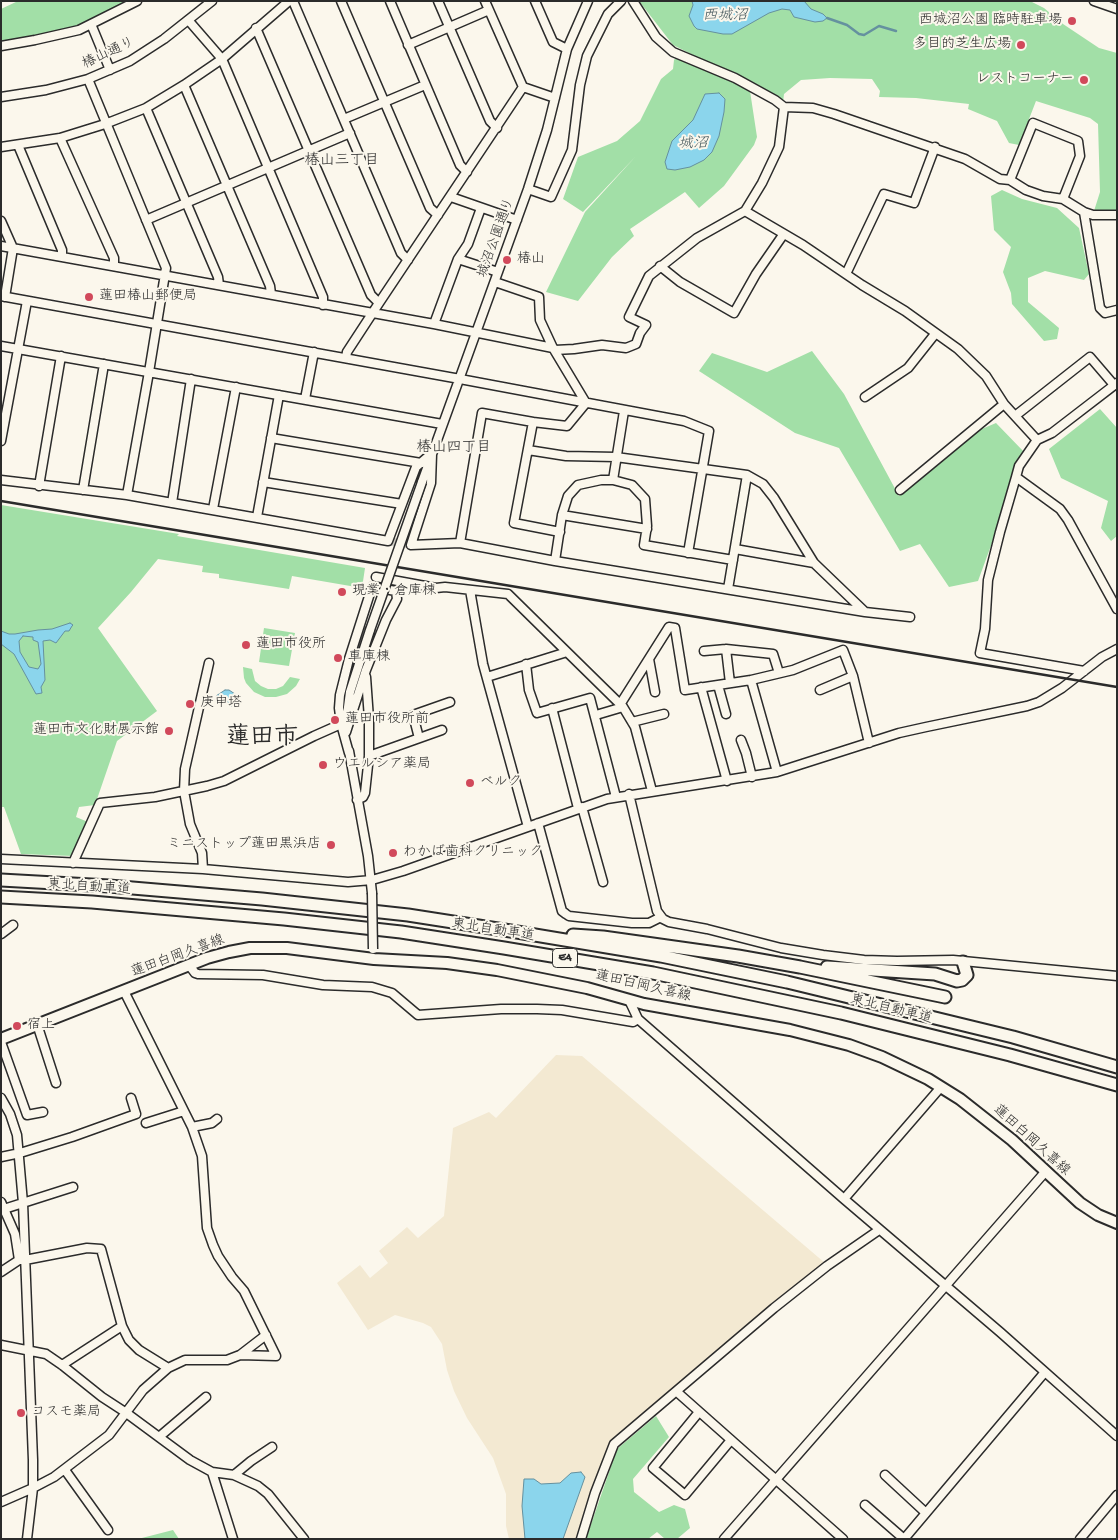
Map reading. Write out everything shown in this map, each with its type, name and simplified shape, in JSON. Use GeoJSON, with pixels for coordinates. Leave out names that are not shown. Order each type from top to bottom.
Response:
{"type":"FeatureCollection","features":[{"type":"Feature","properties":{"kind":"highway","name":"東北自動車道"},"geometry":{"type":"LineString","coordinates":[[1,880],[109,886],[262,899],[408,915],[517,932],[661,956],[787,982],[1013,1037],[1117,1066]]}},
{"type":"Feature","properties":{"kind":"highway","name":"東北自動車道"},"geometry":{"type":"LineString","coordinates":[[1,897],[92,902],[284,919],[504,948],[653,974],[841,1013],[1001,1053],[1117,1085]]}},
{"type":"Feature","properties":{"kind":"highway"},"geometry":{"type":"LineString","coordinates":[[517,932],[604,937],[738,956],[945,997]]}},
{"type":"Feature","properties":{"kind":"highway"},"geometry":{"type":"LineString","coordinates":[[800,967],[910,971],[940,975],[957,981],[962,980],[967,975],[963,962]]}},
{"type":"Feature","properties":{"kind":"main road","name":"蓮田白岡久喜線"},"geometry":{"type":"LineString","coordinates":[[1,1040],[37,1024],[189,965],[229,952],[263,947],[373,954],[489,969],[568,983],[663,1008],[777,1027],[822,1038],[882,1057],[941,1087],[991,1122],[1080,1203],[1098,1215],[1117,1223]]}},
{"type":"Feature","properties":{"kind":"street"},"geometry":{"type":"LineString","coordinates":[[1,46],[79,30],[137,1]]}},
{"type":"Feature","properties":{"kind":"street","name":"椿山通り"},"geometry":{"type":"LineString","coordinates":[[1,97],[46,90],[88,79],[110,70],[144,52],[189,21],[212,1]]}},
{"type":"Feature","properties":{"kind":"street"},"geometry":{"type":"LineString","coordinates":[[1,147],[60,138],[105,124],[146,108],[222,59],[289,1]]}},
{"type":"Feature","properties":{"kind":"street"},"geometry":{"type":"LineString","coordinates":[[293,1],[401,253],[408,260]]}},
{"type":"Feature","properties":{"kind":"street"},"geometry":{"type":"LineString","coordinates":[[341,1],[430,208],[438,215]]}},
{"type":"Feature","properties":{"kind":"street"},"geometry":{"type":"LineString","coordinates":[[390,1],[460,165],[467,172]]}},
{"type":"Feature","properties":{"kind":"street"},"geometry":{"type":"LineString","coordinates":[[438,1],[490,122],[497,128]]}},
{"type":"Feature","properties":{"kind":"street"},"geometry":{"type":"LineString","coordinates":[[485,1],[523,87],[555,98]]}},
{"type":"Feature","properties":{"kind":"street"},"geometry":{"type":"LineString","coordinates":[[535,1],[553,42],[567,49]]}},
{"type":"Feature","properties":{"kind":"street","name":"城沼公園通り"},"geometry":{"type":"LineString","coordinates":[[346,732],[346,708],[370,630],[442,424],[540,156],[567,49],[588,1]]}},
{"type":"Feature","properties":{"kind":"street"},"geometry":{"type":"LineString","coordinates":[[528,189],[551,197],[572,150],[580,85],[587,56],[608,14],[621,1]]}},
{"type":"Feature","properties":{"kind":"street"},"geometry":{"type":"LineString","coordinates":[[633,1],[656,37],[673,52],[735,78],[773,98],[784,107],[813,108],[935,147],[965,159],[1000,179],[1010,180],[1026,190],[1043,196],[1063,199],[1084,212],[1093,215],[1117,214]]}},
{"type":"Feature","properties":{"kind":"street"},"geometry":{"type":"LineString","coordinates":[[1094,1],[1117,9]]}},
{"type":"Feature","properties":{"kind":"street"},"geometry":{"type":"LineString","coordinates":[[408,45],[489,10]]}},
{"type":"Feature","properties":{"kind":"street"},"geometry":{"type":"LineString","coordinates":[[189,21],[222,59],[323,297],[323,304]]}},
{"type":"Feature","properties":{"kind":"street"},"geometry":{"type":"LineString","coordinates":[[91,24],[110,70]]}},
{"type":"Feature","properties":{"kind":"street"},"geometry":{"type":"LineString","coordinates":[[256,28],[371,296],[378,303]]}},
{"type":"Feature","properties":{"kind":"street"},"geometry":{"type":"LineString","coordinates":[[88,79],[166,268],[127,495]]}},
{"type":"Feature","properties":{"kind":"street"},"geometry":{"type":"LineString","coordinates":[[184,85],[270,286],[271,294]]}},
{"type":"Feature","properties":{"kind":"street"},"geometry":{"type":"LineString","coordinates":[[344,119],[425,85]]}},
{"type":"Feature","properties":{"kind":"street"},"geometry":{"type":"LineString","coordinates":[[346,358],[347,352],[378,303],[451,197],[523,87]]}},
{"type":"Feature","properties":{"kind":"street"},"geometry":{"type":"LineString","coordinates":[[1,246],[434,324],[554,349],[574,349],[602,345],[626,348],[636,344],[640,333],[646,326],[629,317],[649,276],[697,238],[745,211],[762,183],[779,147],[784,107]]}},
{"type":"Feature","properties":{"kind":"street"},"geometry":{"type":"LineString","coordinates":[[146,108],[218,277],[219,285]]}},
{"type":"Feature","properties":{"kind":"street"},"geometry":{"type":"LineString","coordinates":[[1010,180],[1033,123],[1078,141],[1080,156],[1063,199]]}},
{"type":"Feature","properties":{"kind":"street"},"geometry":{"type":"LineString","coordinates":[[146,220],[350,133]]}},
{"type":"Feature","properties":{"kind":"street"},"geometry":{"type":"LineString","coordinates":[[60,138],[114,258],[114,266]]}},
{"type":"Feature","properties":{"kind":"street"},"geometry":{"type":"LineString","coordinates":[[18,145],[62,250],[62,256]]}},
{"type":"Feature","properties":{"kind":"street"},"geometry":{"type":"LineString","coordinates":[[846,274],[884,194],[914,204],[935,147]]}},
{"type":"Feature","properties":{"kind":"street"},"geometry":{"type":"LineString","coordinates":[[451,197],[517,220]]}},
{"type":"Feature","properties":{"kind":"street"},"geometry":{"type":"LineString","coordinates":[[434,324],[458,259],[468,244],[481,208]]}},
{"type":"Feature","properties":{"kind":"street"},"geometry":{"type":"LineString","coordinates":[[745,211],[803,245],[905,311],[958,349],[986,376],[1004,404],[1038,440]]}},
{"type":"Feature","properties":{"kind":"street"},"geometry":{"type":"LineString","coordinates":[[1084,212],[1100,308],[1106,313],[1117,310]]}},
{"type":"Feature","properties":{"kind":"street"},"geometry":{"type":"LineString","coordinates":[[1,221],[13,248],[3,296],[460,378],[684,421],[709,431],[688,552]]}},
{"type":"Feature","properties":{"kind":"street"},"geometry":{"type":"LineString","coordinates":[[660,266],[680,282],[734,313],[756,274],[784,235]]}},
{"type":"Feature","properties":{"kind":"street"},"geometry":{"type":"LineString","coordinates":[[458,259],[498,272]]}},
{"type":"Feature","properties":{"kind":"street"},"geometry":{"type":"LineString","coordinates":[[495,282],[539,297],[540,320],[554,349],[586,403]]}},
{"type":"Feature","properties":{"kind":"street"},"geometry":{"type":"LineString","coordinates":[[1,441],[27,301]]}},
{"type":"Feature","properties":{"kind":"street"},"geometry":{"type":"LineString","coordinates":[[865,397],[908,368],[935,334]]}},
{"type":"Feature","properties":{"kind":"street"},"geometry":{"type":"LineString","coordinates":[[1,346],[442,424]]}},
{"type":"Feature","properties":{"kind":"street"},"geometry":{"type":"LineString","coordinates":[[305,400],[314,352]]}},
{"type":"Feature","properties":{"kind":"street"},"geometry":{"type":"LineString","coordinates":[[38,486],[61,356]]}},
{"type":"Feature","properties":{"kind":"street"},"geometry":{"type":"LineString","coordinates":[[1015,416],[1090,357],[1115,384],[1052,433],[1038,440],[1019,466],[988,580],[985,628],[980,653],[1084,671]]}},
{"type":"Feature","properties":{"kind":"street"},"geometry":{"type":"LineString","coordinates":[[83,490],[104,364]]}},
{"type":"Feature","properties":{"kind":"street"},"geometry":{"type":"LineString","coordinates":[[172,502],[191,379]]}},
{"type":"Feature","properties":{"kind":"street"},"geometry":{"type":"LineString","coordinates":[[213,509],[236,388]]}},
{"type":"Feature","properties":{"kind":"street"},"geometry":{"type":"LineString","coordinates":[[257,517],[279,395]]}},
{"type":"Feature","properties":{"kind":"street"},"geometry":{"type":"LineString","coordinates":[[460,543],[482,414],[567,426],[586,403]]}},
{"type":"Feature","properties":{"kind":"street"},"geometry":{"type":"LineString","coordinates":[[900,490],[1004,404]]}},
{"type":"Feature","properties":{"kind":"street"},"geometry":{"type":"LineString","coordinates":[[612,480],[624,411]]}},
{"type":"Feature","properties":{"kind":"street"},"geometry":{"type":"LineString","coordinates":[[533,422],[514,524],[560,532]]}},
{"type":"Feature","properties":{"kind":"street"},"geometry":{"type":"LineString","coordinates":[[271,438],[421,463]]}},
{"type":"Feature","properties":{"kind":"street"},"geometry":{"type":"LineString","coordinates":[[528,450],[566,456],[616,457],[748,475],[763,484],[774,498],[814,563],[865,612]]}},
{"type":"Feature","properties":{"kind":"street"},"geometry":{"type":"LineString","coordinates":[[1,480],[172,502],[388,541],[416,467],[432,454]]}},
{"type":"Feature","properties":{"kind":"street"},"geometry":{"type":"LineString","coordinates":[[432,454],[431,484],[411,546],[460,543],[555,561],[865,612],[910,617]]}},
{"type":"Feature","properties":{"kind":"street"},"geometry":{"type":"LineString","coordinates":[[728,589],[748,475]]}},
{"type":"Feature","properties":{"kind":"street"},"geometry":{"type":"LineString","coordinates":[[1016,477],[1060,509],[1117,608]]}},
{"type":"Feature","properties":{"kind":"street"},"geometry":{"type":"LineString","coordinates":[[555,561],[562,515],[568,496],[578,485],[600,480],[612,480],[632,485],[645,499],[646,529],[644,545],[733,560]]}},
{"type":"Feature","properties":{"kind":"street"},"geometry":{"type":"LineString","coordinates":[[263,482],[402,504]]}},
{"type":"Feature","properties":{"kind":"street"},"geometry":{"type":"LineString","coordinates":[[562,515],[646,529]]}},
{"type":"Feature","properties":{"kind":"street"},"geometry":{"type":"LineString","coordinates":[[735,549],[814,563]]}},
{"type":"Feature","properties":{"kind":"street"},"geometry":{"type":"LineString","coordinates":[[376,577],[436,588],[445,587],[508,594],[622,705],[632,722],[642,748],[652,791]]}},
{"type":"Feature","properties":{"kind":"street"},"geometry":{"type":"LineString","coordinates":[[349,753],[341,724],[340,695],[364,610],[372,587],[396,591],[397,599],[386,620],[366,670],[346,732],[372,880],[373,954]]}},
{"type":"Feature","properties":{"kind":"street"},"geometry":{"type":"LineString","coordinates":[[470,590],[486,677],[528,827]]}},
{"type":"Feature","properties":{"kind":"street"},"geometry":{"type":"LineString","coordinates":[[596,715],[622,705],[669,627],[674,628],[685,690],[750,680],[793,670],[843,650],[853,676],[869,743]]}},
{"type":"Feature","properties":{"kind":"street"},"geometry":{"type":"LineString","coordinates":[[726,649],[730,683]]}},
{"type":"Feature","properties":{"kind":"street"},"geometry":{"type":"LineString","coordinates":[[704,651],[726,649],[773,654],[779,673]]}},
{"type":"Feature","properties":{"kind":"street"},"geometry":{"type":"LineString","coordinates":[[1,859],[203,869],[348,882],[372,880],[616,797],[777,772],[926,726],[1027,706],[1052,694],[1117,649]]}},
{"type":"Feature","properties":{"kind":"street"},"geometry":{"type":"LineString","coordinates":[[486,677],[567,652]]}},
{"type":"Feature","properties":{"kind":"street"},"geometry":{"type":"LineString","coordinates":[[649,659],[655,692]]}},
{"type":"Feature","properties":{"kind":"street"},"geometry":{"type":"LineString","coordinates":[[203,869],[202,853],[190,824],[184,791],[185,769],[209,662]]}},
{"type":"Feature","properties":{"kind":"street"},"geometry":{"type":"LineString","coordinates":[[526,664],[529,690],[537,713],[590,698],[616,797]]}},
{"type":"Feature","properties":{"kind":"street"},"geometry":{"type":"LineString","coordinates":[[357,800],[366,793],[369,756],[366,670]]}},
{"type":"Feature","properties":{"kind":"street"},"geometry":{"type":"LineString","coordinates":[[820,690],[853,676]]}},
{"type":"Feature","properties":{"kind":"street"},"geometry":{"type":"LineString","coordinates":[[750,680],[777,772]]}},
{"type":"Feature","properties":{"kind":"street"},"geometry":{"type":"LineString","coordinates":[[718,685],[726,714]]}},
{"type":"Feature","properties":{"kind":"street"},"geometry":{"type":"LineString","coordinates":[[701,688],[727,781]]}},
{"type":"Feature","properties":{"kind":"street"},"geometry":{"type":"LineString","coordinates":[[419,738],[413,715],[450,702]]}},
{"type":"Feature","properties":{"kind":"street"},"geometry":{"type":"LineString","coordinates":[[552,708],[603,882]]}},
{"type":"Feature","properties":{"kind":"street"},"geometry":{"type":"LineString","coordinates":[[632,722],[664,714]]}},
{"type":"Feature","properties":{"kind":"street"},"geometry":{"type":"LineString","coordinates":[[74,863],[100,803],[155,797],[207,786],[224,780],[341,724]]}},
{"type":"Feature","properties":{"kind":"street"},"geometry":{"type":"LineString","coordinates":[[369,756],[442,730]]}},
{"type":"Feature","properties":{"kind":"street"},"geometry":{"type":"LineString","coordinates":[[741,740],[752,777]]}},
{"type":"Feature","properties":{"kind":"street"},"geometry":{"type":"LineString","coordinates":[[629,794],[654,900],[661,917],[669,922],[707,929],[754,942],[823,955],[864,960],[948,960],[1117,976]]}},
{"type":"Feature","properties":{"kind":"street"},"geometry":{"type":"LineString","coordinates":[[538,822],[562,911],[570,916],[640,923],[654,922],[661,917]]}},
{"type":"Feature","properties":{"kind":"street"},"geometry":{"type":"LineString","coordinates":[[1,934],[13,925]]}},
{"type":"Feature","properties":{"kind":"street"},"geometry":{"type":"LineString","coordinates":[[189,965],[198,974],[263,975],[323,985],[372,987],[392,993],[418,1016],[501,1009],[537,1009],[562,1010],[633,1022],[638,1019]]}},
{"type":"Feature","properties":{"kind":"street"},"geometry":{"type":"LineString","coordinates":[[124,991],[184,1111],[202,1156],[207,1228],[213,1245],[232,1277],[244,1291],[276,1356],[240,1355]]}},
{"type":"Feature","properties":{"kind":"street"},"geometry":{"type":"LineString","coordinates":[[630,1000],[638,1019],[1117,1436]]}},
{"type":"Feature","properties":{"kind":"street"},"geometry":{"type":"LineString","coordinates":[[37,1024],[56,1083]]}},
{"type":"Feature","properties":{"kind":"street"},"geometry":{"type":"LineString","coordinates":[[1,1040],[27,1115],[43,1112]]}},
{"type":"Feature","properties":{"kind":"street"},"geometry":{"type":"LineString","coordinates":[[844,1199],[941,1087]]}},
{"type":"Feature","properties":{"kind":"street"},"geometry":{"type":"LineString","coordinates":[[1,1098],[14,1123],[20,1153],[23,1203],[22,1260],[28,1351],[33,1488],[27,1539]]}},
{"type":"Feature","properties":{"kind":"street"},"geometry":{"type":"LineString","coordinates":[[1,1157],[72,1137],[136,1114],[131,1098]]}},
{"type":"Feature","properties":{"kind":"street"},"geometry":{"type":"LineString","coordinates":[[146,1123],[184,1111]]}},
{"type":"Feature","properties":{"kind":"street"},"geometry":{"type":"LineString","coordinates":[[192,1128],[217,1119]]}},
{"type":"Feature","properties":{"kind":"street"},"geometry":{"type":"LineString","coordinates":[[724,1539],[1046,1171]]}},
{"type":"Feature","properties":{"kind":"street"},"geometry":{"type":"LineString","coordinates":[[22,1260],[15,1234],[2,1207],[23,1203],[72,1187]]}},
{"type":"Feature","properties":{"kind":"street"},"geometry":{"type":"LineString","coordinates":[[581,1539],[595,1493],[614,1444],[781,1302],[827,1266],[879,1230]]}},
{"type":"Feature","properties":{"kind":"street"},"geometry":{"type":"LineString","coordinates":[[1,1272],[22,1260],[87,1248],[101,1249],[122,1326],[129,1340],[139,1350],[168,1368]]}},
{"type":"Feature","properties":{"kind":"street"},"geometry":{"type":"LineString","coordinates":[[62,1365],[122,1326]]}},
{"type":"Feature","properties":{"kind":"street"},"geometry":{"type":"LineString","coordinates":[[1,1502],[33,1488],[65,1470],[110,1435],[125,1412],[143,1390],[168,1368],[185,1360],[227,1360],[240,1355],[266,1335]]}},
{"type":"Feature","properties":{"kind":"street"},"geometry":{"type":"LineString","coordinates":[[1,1345],[46,1354],[190,1460],[212,1472],[234,1475],[258,1486],[268,1494],[304,1539]]}},
{"type":"Feature","properties":{"kind":"street"},"geometry":{"type":"LineString","coordinates":[[864,1505],[904,1539],[1045,1372]]}},
{"type":"Feature","properties":{"kind":"street"},"geometry":{"type":"LineString","coordinates":[[677,1392],[843,1539]]}},
{"type":"Feature","properties":{"kind":"street"},"geometry":{"type":"LineString","coordinates":[[159,1437],[206,1396]]}},
{"type":"Feature","properties":{"kind":"street"},"geometry":{"type":"LineString","coordinates":[[699,1412],[653,1468],[685,1495],[731,1440]]}},
{"type":"Feature","properties":{"kind":"street"},"geometry":{"type":"LineString","coordinates":[[234,1475],[272,1447]]}},
{"type":"Feature","properties":{"kind":"street"},"geometry":{"type":"LineString","coordinates":[[65,1470],[108,1530]]}},
{"type":"Feature","properties":{"kind":"street"},"geometry":{"type":"LineString","coordinates":[[212,1472],[233,1539]]}},
{"type":"Feature","properties":{"kind":"street"},"geometry":{"type":"LineString","coordinates":[[885,1475],[926,1513]]}},
{"type":"Feature","properties":{"kind":"street"},"geometry":{"type":"LineString","coordinates":[[1080,1539],[1117,1495]]}},
{"type":"Feature","properties":{"kind":"shaded area"},"geometry":{"type":"Polygon","coordinates":[[[556,1055],[582,1056],[825,1263],[609,1445],[577,1539],[509,1539],[506,1526],[506,1494],[493,1458],[467,1418],[454,1391],[447,1370],[442,1344],[431,1327],[395,1315],[368,1330],[337,1283],[360,1265],[370,1278],[388,1263],[379,1251],[407,1227],[418,1238],[444,1216],[453,1128],[489,1112],[496,1118],[556,1055]]]}},
{"type":"Feature","properties":{"kind":"green space"},"geometry":{"type":"Polygon","coordinates":[[[18,1],[129,1],[84,24],[41,36],[1,43],[1,9],[18,1]]]}},
{"type":"Feature","properties":{"kind":"green space"},"geometry":{"type":"Polygon","coordinates":[[[639,1],[1030,1],[1044,8],[1063,24],[1099,48],[1117,53],[1117,212],[1094,211],[1100,192],[1098,124],[1090,118],[1036,101],[1019,145],[1009,143],[997,121],[968,109],[969,104],[916,98],[879,97],[880,91],[872,79],[830,78],[801,80],[784,94],[783,103],[768,92],[673,45],[639,1]]]}},
{"type":"Feature","properties":{"kind":"green space"},"geometry":{"type":"Polygon","coordinates":[[[678,55],[750,91],[757,137],[754,145],[724,186],[699,208],[685,192],[630,229],[634,236],[612,257],[578,301],[546,292],[585,212],[636,156],[583,212],[563,199],[578,157],[617,141],[640,121],[661,79],[673,69],[674,60],[678,55]]]}},
{"type":"Feature","properties":{"kind":"green space"},"geometry":{"type":"Polygon","coordinates":[[[1002,190],[1022,199],[1057,208],[1079,228],[1089,274],[1084,280],[1045,271],[1028,278],[1028,302],[1059,328],[1057,339],[1044,341],[1012,304],[1011,293],[1003,272],[1011,247],[994,230],[991,196],[1002,190]]]}},
{"type":"Feature","properties":{"kind":"green space"},"geometry":{"type":"Polygon","coordinates":[[[812,351],[844,394],[899,496],[946,458],[970,434],[996,423],[1025,453],[978,581],[949,587],[920,544],[900,551],[839,448],[795,433],[699,371],[712,353],[767,372],[812,351]]]}},
{"type":"Feature","properties":{"kind":"green space"},"geometry":{"type":"Polygon","coordinates":[[[1100,409],[1117,428],[1117,536],[1111,541],[1101,528],[1108,501],[1061,478],[1049,449],[1100,409]]]}},
{"type":"Feature","properties":{"kind":"green space"},"geometry":{"type":"Polygon","coordinates":[[[1,505],[179,534],[177,536],[365,568],[362,588],[292,576],[289,589],[219,578],[219,574],[202,572],[203,566],[158,559],[98,628],[157,711],[117,741],[95,805],[79,807],[76,817],[88,822],[73,856],[21,854],[4,807],[1,807],[1,505]]]}},
{"type":"Feature","properties":{"kind":"green space"},"geometry":{"type":"Polygon","coordinates":[[[264,628],[295,633],[289,666],[259,662],[264,628]]]}},
{"type":"Feature","properties":{"kind":"green space"},"geometry":{"type":"Polygon","coordinates":[[[243,667],[252,669],[255,681],[268,689],[276,689],[283,686],[290,677],[300,679],[296,686],[287,694],[265,697],[254,692],[246,683],[243,667]]]}},
{"type":"Feature","properties":{"kind":"green space"},"geometry":{"type":"Polygon","coordinates":[[[656,1416],[669,1437],[633,1479],[634,1492],[659,1512],[674,1505],[685,1509],[690,1528],[677,1539],[665,1539],[657,1532],[648,1539],[586,1539],[617,1449],[656,1416]]]}},
{"type":"Feature","properties":{"kind":"green space"},"geometry":{"type":"Polygon","coordinates":[[[173,1530],[179,1539],[138,1539],[173,1530]]]}},
{"type":"Feature","properties":{"kind":"water","name":"西城沼"},"geometry":{"type":"Polygon","coordinates":[[[692,1],[804,1],[811,9],[823,14],[827,18],[823,21],[815,22],[794,17],[790,10],[782,9],[769,13],[732,34],[723,34],[697,29],[694,26],[689,16],[693,5],[692,1]]]}},
{"type":"Feature","properties":{"kind":"water","name":"城沼"},"geometry":{"type":"Polygon","coordinates":[[[719,93],[725,99],[724,112],[719,136],[712,152],[704,160],[690,167],[675,170],[667,169],[665,162],[672,141],[693,120],[705,94],[719,93]]]}},
{"type":"Feature","properties":{"kind":"water"},"geometry":{"type":"Polygon","coordinates":[[[70,623],[73,625],[69,631],[65,631],[56,643],[50,640],[43,641],[45,680],[41,687],[42,693],[36,694],[14,654],[1,644],[1,631],[15,634],[52,629],[70,623]],[[23,636],[19,641],[20,652],[29,667],[38,669],[41,664],[38,642],[33,640],[33,637],[23,636]]]}},
{"type":"Feature","properties":{"kind":"water"},"geometry":{"type":"Polygon","coordinates":[[[225,690],[229,690],[238,696],[238,704],[231,706],[224,698],[215,701],[216,696],[225,690]]]}},
{"type":"Feature","properties":{"kind":"water"},"geometry":{"type":"Polygon","coordinates":[[[581,1472],[585,1477],[563,1539],[525,1539],[522,1506],[524,1479],[534,1479],[541,1484],[560,1483],[571,1473],[581,1472]]]}},
{"type":"Feature","properties":{"kind":"waterway"},"geometry":{"type":"LineString","coordinates":[[827,18],[847,25],[859,34],[864,35],[879,26],[896,31]]}},
{"type":"Feature","properties":{"kind":"tunnel"},"geometry":{"type":"LineString","coordinates":[[388,541],[411,545]]}},
{"type":"Feature","properties":{"kind":"railway"},"geometry":{"type":"LineString","coordinates":[[1,501],[1117,687]]}},
{"type":"Feature","properties":{"kind":"place","name":"西城沼公園 臨時駐車場"},"geometry":{"type":"Point","coordinates":[1072,21]}},
{"type":"Feature","properties":{"kind":"place","name":"多目的芝生広場"},"geometry":{"type":"Point","coordinates":[1021,45]}},
{"type":"Feature","properties":{"kind":"place","name":"レストコーナー"},"geometry":{"type":"Point","coordinates":[1084,80]}},
{"type":"Feature","properties":{"kind":"place","name":"椿山"},"geometry":{"type":"Point","coordinates":[507,260]}},
{"type":"Feature","properties":{"kind":"place","name":"蓮田椿山郵便局"},"geometry":{"type":"Point","coordinates":[89,297]}},
{"type":"Feature","properties":{"kind":"place","name":"現業・倉庫棟"},"geometry":{"type":"Point","coordinates":[342,592]}},
{"type":"Feature","properties":{"kind":"place","name":"蓮田市役所"},"geometry":{"type":"Point","coordinates":[246,645]}},
{"type":"Feature","properties":{"kind":"place","name":"車庫棟"},"geometry":{"type":"Point","coordinates":[338,658]}},
{"type":"Feature","properties":{"kind":"place","name":"庚申塔"},"geometry":{"type":"Point","coordinates":[190,704]}},
{"type":"Feature","properties":{"kind":"place","name":"蓮田市役所前"},"geometry":{"type":"Point","coordinates":[335,720]}},
{"type":"Feature","properties":{"kind":"place","name":"蓮田市文化財展示館"},"geometry":{"type":"Point","coordinates":[169,731]}},
{"type":"Feature","properties":{"kind":"place","name":"ウエルシア薬局"},"geometry":{"type":"Point","coordinates":[323,765]}},
{"type":"Feature","properties":{"kind":"place","name":"ベルク"},"geometry":{"type":"Point","coordinates":[470,783]}},
{"type":"Feature","properties":{"kind":"place","name":"ミニストップ蓮田黒浜店"},"geometry":{"type":"Point","coordinates":[331,845]}},
{"type":"Feature","properties":{"kind":"place","name":"わかば歯科クリニック"},"geometry":{"type":"Point","coordinates":[393,853]}},
{"type":"Feature","properties":{"kind":"place","name":"宿上"},"geometry":{"type":"Point","coordinates":[17,1026]}},
{"type":"Feature","properties":{"kind":"place","name":"コスモ薬局"},"geometry":{"type":"Point","coordinates":[21,1413]}},
{"type":"Feature","properties":{"kind":"district","name":"椿山三丁目"},"geometry":{"type":"Point","coordinates":[342,162]}},
{"type":"Feature","properties":{"kind":"district","name":"椿山四丁目"},"geometry":{"type":"Point","coordinates":[454,449]}},
{"type":"Feature","properties":{"kind":"district","name":"蓮田市"},"geometry":{"type":"Point","coordinates":[262,739]}}]}
